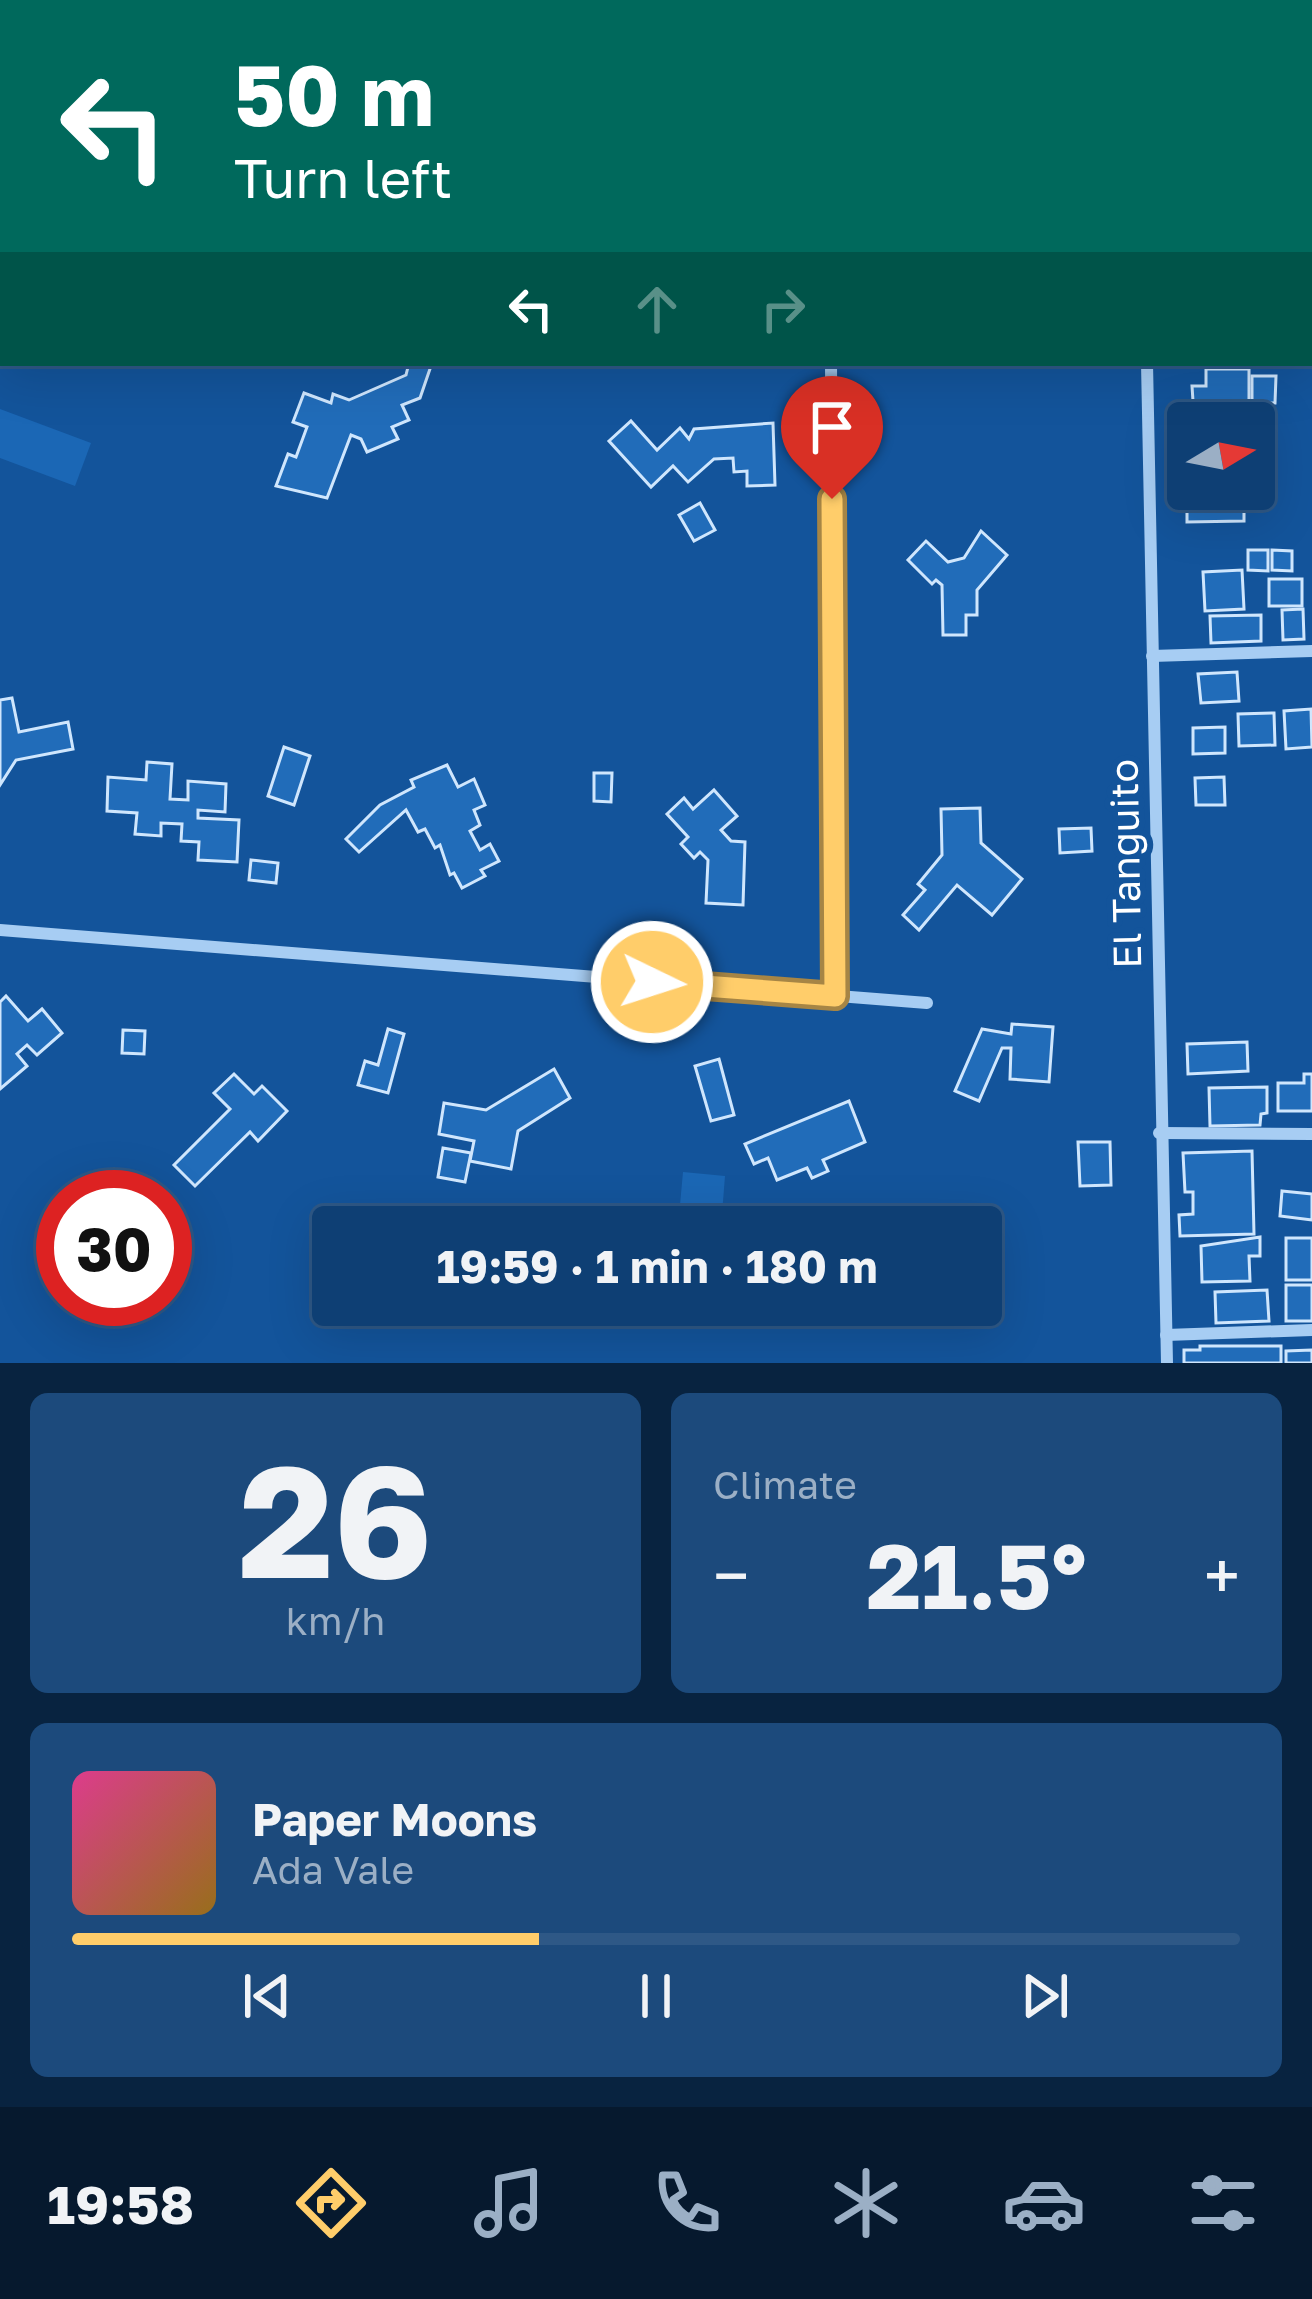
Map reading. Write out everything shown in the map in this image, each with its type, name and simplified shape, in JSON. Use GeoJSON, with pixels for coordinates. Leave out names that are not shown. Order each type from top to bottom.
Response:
{"type":"FeatureCollection","features":[{"type":"Feature","properties":{"kind":"street"},"geometry":{"type":"LineString","coordinates":[[831,366],[835,996]]}},
{"type":"Feature","properties":{"kind":"street","name":"El Tanguito"},"geometry":{"type":"LineString","coordinates":[[1147,366],[1167,1363]]}},
{"type":"Feature","properties":{"kind":"street"},"geometry":{"type":"LineString","coordinates":[[1152,656],[1312,651]]}},
{"type":"Feature","properties":{"kind":"street"},"geometry":{"type":"LineString","coordinates":[[0,930],[927,1003]]}},
{"type":"Feature","properties":{"kind":"street"},"geometry":{"type":"LineString","coordinates":[[1160,1133],[1312,1134]]}},
{"type":"Feature","properties":{"kind":"street"},"geometry":{"type":"LineString","coordinates":[[1166,1335],[1312,1330]]}},
{"type":"Feature","properties":{"kind":"shaded area"},"geometry":{"type":"Polygon","coordinates":[[[0,409],[91,443],[75,486],[0,458],[0,409]]]}},
{"type":"Feature","properties":{"kind":"shaded area"},"geometry":{"type":"Polygon","coordinates":[[[683,1172],[725,1176],[723,1206],[680,1206],[683,1172]]]}},
{"type":"Feature","properties":{"kind":"building"},"geometry":{"type":"Polygon","coordinates":[[[408,366],[431,366],[420,398],[402,405],[409,420],[392,427],[398,439],[367,452],[361,439],[351,435],[327,498],[276,486],[288,454],[296,457],[307,427],[293,422],[304,393],[331,403],[333,394],[349,400],[406,375],[408,366]]]}},
{"type":"Feature","properties":{"kind":"building"},"geometry":{"type":"Polygon","coordinates":[[[1206,369],[1249,369],[1249,402],[1193,401],[1192,386],[1206,386],[1206,369]]]}},
{"type":"Feature","properties":{"kind":"building"},"geometry":{"type":"Polygon","coordinates":[[[1252,376],[1276,376],[1275,403],[1252,402],[1252,376]]]}},
{"type":"Feature","properties":{"kind":"building"},"geometry":{"type":"Polygon","coordinates":[[[631,421],[657,450],[680,428],[689,439],[694,429],[773,423],[775,485],[747,486],[747,471],[734,472],[733,458],[714,459],[688,482],[673,466],[651,487],[609,441],[631,421]]]}},
{"type":"Feature","properties":{"kind":"building"},"geometry":{"type":"Polygon","coordinates":[[[700,503],[715,530],[694,541],[679,515],[700,503]]]}},
{"type":"Feature","properties":{"kind":"building"},"geometry":{"type":"Polygon","coordinates":[[[1187,510],[1244,510],[1244,521],[1187,522],[1187,510]]]}},
{"type":"Feature","properties":{"kind":"building"},"geometry":{"type":"Polygon","coordinates":[[[981,531],[1007,555],[977,590],[977,615],[966,615],[966,635],[943,635],[942,585],[936,580],[932,584],[908,560],[926,541],[948,562],[964,558],[981,531]]]}},
{"type":"Feature","properties":{"kind":"building"},"geometry":{"type":"Polygon","coordinates":[[[1248,550],[1268,550],[1268,571],[1248,570],[1248,550]]]}},
{"type":"Feature","properties":{"kind":"building"},"geometry":{"type":"Polygon","coordinates":[[[1272,550],[1292,551],[1292,571],[1272,570],[1272,550]]]}},
{"type":"Feature","properties":{"kind":"building"},"geometry":{"type":"Polygon","coordinates":[[[1242,570],[1244,609],[1205,611],[1203,572],[1242,570]]]}},
{"type":"Feature","properties":{"kind":"building"},"geometry":{"type":"Polygon","coordinates":[[[1269,579],[1302,579],[1302,606],[1269,606],[1269,579]]]}},
{"type":"Feature","properties":{"kind":"building"},"geometry":{"type":"Polygon","coordinates":[[[1303,609],[1304,639],[1283,640],[1282,610],[1303,609]]]}},
{"type":"Feature","properties":{"kind":"building"},"geometry":{"type":"Polygon","coordinates":[[[1261,615],[1261,641],[1211,643],[1210,616],[1261,615]]]}},
{"type":"Feature","properties":{"kind":"building"},"geometry":{"type":"Polygon","coordinates":[[[1237,672],[1239,701],[1201,703],[1198,674],[1237,672]]]}},
{"type":"Feature","properties":{"kind":"building"},"geometry":{"type":"Polygon","coordinates":[[[12,698],[19,732],[68,722],[73,749],[16,760],[0,785],[0,700],[12,698]]]}},
{"type":"Feature","properties":{"kind":"building"},"geometry":{"type":"Polygon","coordinates":[[[1311,709],[1312,747],[1286,749],[1284,711],[1311,709]]]}},
{"type":"Feature","properties":{"kind":"building"},"geometry":{"type":"Polygon","coordinates":[[[1274,713],[1275,745],[1239,746],[1238,714],[1274,713]]]}},
{"type":"Feature","properties":{"kind":"building"},"geometry":{"type":"Polygon","coordinates":[[[1225,727],[1225,753],[1193,754],[1193,728],[1225,727]]]}},
{"type":"Feature","properties":{"kind":"building"},"geometry":{"type":"Polygon","coordinates":[[[284,747],[310,756],[294,805],[268,796],[284,747]]]}},
{"type":"Feature","properties":{"kind":"building"},"geometry":{"type":"Polygon","coordinates":[[[147,762],[172,764],[170,799],[188,800],[188,781],[226,784],[225,812],[198,810],[198,818],[239,820],[237,862],[198,860],[199,842],[181,841],[182,824],[161,823],[161,836],[135,834],[137,813],[107,811],[108,777],[146,780],[147,762]]]}},
{"type":"Feature","properties":{"kind":"building"},"geometry":{"type":"Polygon","coordinates":[[[447,765],[458,787],[474,779],[485,805],[474,810],[480,825],[470,831],[480,850],[490,844],[499,861],[481,870],[485,876],[462,888],[454,873],[450,875],[440,845],[435,848],[425,829],[418,832],[406,810],[359,852],[346,839],[380,805],[414,787],[411,780],[447,765]]]}},
{"type":"Feature","properties":{"kind":"building"},"geometry":{"type":"Polygon","coordinates":[[[594,773],[612,773],[611,802],[594,801],[594,773]]]}},
{"type":"Feature","properties":{"kind":"building"},"geometry":{"type":"Polygon","coordinates":[[[1224,777],[1225,805],[1196,805],[1195,778],[1224,777]]]}},
{"type":"Feature","properties":{"kind":"building"},"geometry":{"type":"Polygon","coordinates":[[[714,790],[737,816],[721,830],[731,841],[745,842],[743,905],[706,903],[708,860],[700,852],[694,858],[681,844],[688,837],[667,814],[684,798],[693,809],[714,790]]]}},
{"type":"Feature","properties":{"kind":"building"},"geometry":{"type":"Polygon","coordinates":[[[980,808],[981,843],[1022,879],[992,915],[957,885],[919,930],[903,915],[925,890],[918,884],[942,855],[941,809],[980,808]]]}},
{"type":"Feature","properties":{"kind":"building"},"geometry":{"type":"Polygon","coordinates":[[[1091,828],[1092,851],[1060,853],[1059,829],[1091,828]]]}},
{"type":"Feature","properties":{"kind":"building"},"geometry":{"type":"Polygon","coordinates":[[[251,860],[278,863],[276,883],[249,880],[251,860]]]}},
{"type":"Feature","properties":{"kind":"building"},"geometry":{"type":"Polygon","coordinates":[[[6,996],[28,1021],[42,1009],[62,1033],[37,1055],[27,1045],[17,1054],[27,1066],[0,1089],[0,1002],[6,996]]]}},
{"type":"Feature","properties":{"kind":"building"},"geometry":{"type":"Polygon","coordinates":[[[1012,1024],[1053,1027],[1049,1082],[1010,1079],[1011,1048],[1002,1048],[979,1101],[955,1091],[982,1029],[1011,1034],[1012,1024]]]}},
{"type":"Feature","properties":{"kind":"building"},"geometry":{"type":"Polygon","coordinates":[[[388,1029],[404,1034],[388,1093],[358,1085],[365,1061],[378,1065],[388,1029]]]}},
{"type":"Feature","properties":{"kind":"building"},"geometry":{"type":"Polygon","coordinates":[[[123,1030],[145,1031],[144,1054],[122,1053],[123,1030]]]}},
{"type":"Feature","properties":{"kind":"building"},"geometry":{"type":"Polygon","coordinates":[[[1247,1042],[1248,1071],[1188,1074],[1187,1044],[1247,1042]]]}},
{"type":"Feature","properties":{"kind":"building"},"geometry":{"type":"Polygon","coordinates":[[[719,1059],[734,1115],[711,1121],[695,1066],[719,1059]]]}},
{"type":"Feature","properties":{"kind":"building"},"geometry":{"type":"Polygon","coordinates":[[[554,1069],[570,1098],[518,1131],[511,1169],[470,1161],[474,1141],[439,1134],[444,1103],[486,1110],[554,1069]]]}},
{"type":"Feature","properties":{"kind":"building"},"geometry":{"type":"Polygon","coordinates":[[[234,1074],[254,1094],[262,1086],[287,1111],[258,1141],[250,1132],[195,1186],[192,1170],[174,1165],[230,1109],[214,1093],[234,1074]]]}},
{"type":"Feature","properties":{"kind":"building"},"geometry":{"type":"Polygon","coordinates":[[[1304,1074],[1312,1074],[1312,1111],[1278,1111],[1278,1083],[1304,1083],[1304,1074]]]}},
{"type":"Feature","properties":{"kind":"building"},"geometry":{"type":"Polygon","coordinates":[[[1267,1087],[1267,1113],[1261,1114],[1260,1125],[1210,1126],[1209,1088],[1267,1087]]]}},
{"type":"Feature","properties":{"kind":"building"},"geometry":{"type":"Polygon","coordinates":[[[849,1101],[865,1142],[823,1160],[828,1171],[812,1178],[807,1168],[777,1180],[768,1158],[754,1164],[745,1144],[849,1101]]]}},
{"type":"Feature","properties":{"kind":"building"},"geometry":{"type":"Polygon","coordinates":[[[1078,1142],[1110,1142],[1111,1185],[1080,1186],[1078,1142]]]}},
{"type":"Feature","properties":{"kind":"building"},"geometry":{"type":"Polygon","coordinates":[[[443,1148],[471,1153],[465,1182],[438,1177],[443,1148]]]}},
{"type":"Feature","properties":{"kind":"building"},"geometry":{"type":"Polygon","coordinates":[[[1252,1151],[1254,1234],[1180,1236],[1179,1215],[1193,1214],[1193,1192],[1185,1192],[1183,1153],[1252,1151]]]}},
{"type":"Feature","properties":{"kind":"building"},"geometry":{"type":"Polygon","coordinates":[[[1282,1191],[1312,1194],[1312,1220],[1280,1216],[1282,1191]]]}},
{"type":"Feature","properties":{"kind":"building"},"geometry":{"type":"Polygon","coordinates":[[[1260,1237],[1260,1256],[1249,1256],[1250,1281],[1202,1282],[1201,1246],[1260,1237]]]}},
{"type":"Feature","properties":{"kind":"building"},"geometry":{"type":"Polygon","coordinates":[[[1286,1238],[1312,1238],[1312,1280],[1286,1280],[1286,1238]]]}},
{"type":"Feature","properties":{"kind":"building"},"geometry":{"type":"Polygon","coordinates":[[[1286,1285],[1312,1285],[1312,1321],[1286,1321],[1286,1285]]]}},
{"type":"Feature","properties":{"kind":"building"},"geometry":{"type":"Polygon","coordinates":[[[1267,1290],[1269,1321],[1216,1323],[1215,1292],[1267,1290]]]}},
{"type":"Feature","properties":{"kind":"building"},"geometry":{"type":"Polygon","coordinates":[[[1200,1346],[1281,1346],[1281,1363],[1184,1363],[1184,1350],[1200,1350],[1200,1346]]]}},
{"type":"Feature","properties":{"kind":"building"},"geometry":{"type":"Polygon","coordinates":[[[1312,1350],[1312,1363],[1286,1363],[1286,1351],[1312,1350]]]}},
{"type":"Feature","properties":{"kind":"route"},"geometry":{"type":"LineString","coordinates":[[652,982],[835,996],[832,499]]}}]}
